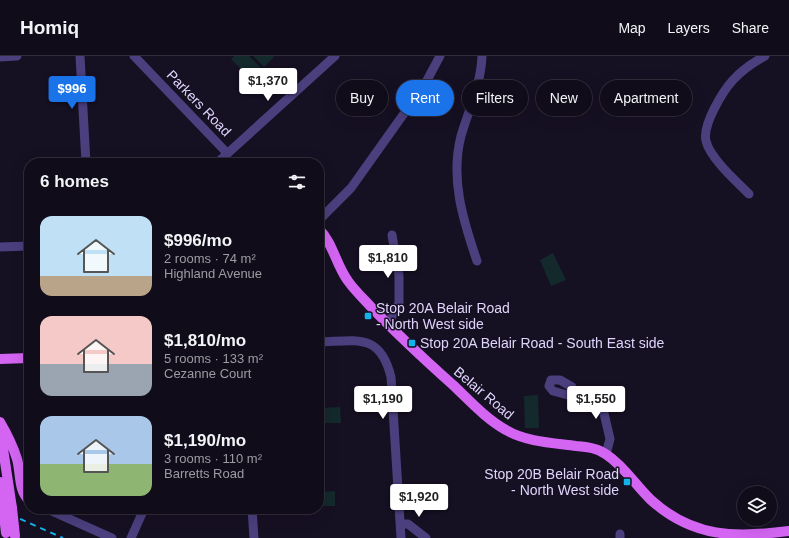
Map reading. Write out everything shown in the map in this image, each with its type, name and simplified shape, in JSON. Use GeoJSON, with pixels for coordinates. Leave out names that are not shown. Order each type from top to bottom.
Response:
{"type":"FeatureCollection","features":[{"type":"Feature","properties":{"kind":"main road","name":"Belair Road"},"geometry":{"type":"LineString","coordinates":[[324,234],[340,269],[348,282],[388,324],[451,384],[506,430],[529,439],[594,448],[606,454],[620,465],[650,499],[664,512],[676,520],[699,530],[737,536],[789,531]]}},
{"type":"Feature","properties":{"kind":"main road"},"geometry":{"type":"LineString","coordinates":[[0,359],[24,358]]}},
{"type":"Feature","properties":{"kind":"main road"},"geometry":{"type":"LineString","coordinates":[[0,422],[8,436],[17,460],[24,494]]}},
{"type":"Feature","properties":{"kind":"main road"},"geometry":{"type":"LineString","coordinates":[[0,429],[9,490],[8,508],[10,536]]}},
{"type":"Feature","properties":{"kind":"main road"},"geometry":{"type":"LineString","coordinates":[[9,490],[20,480]]}},
{"type":"Feature","properties":{"kind":"main road"},"geometry":{"type":"LineString","coordinates":[[0,482],[8,508]]}},
{"type":"Feature","properties":{"kind":"street"},"geometry":{"type":"LineString","coordinates":[[0,57],[17,56]]}},
{"type":"Feature","properties":{"kind":"street"},"geometry":{"type":"LineString","coordinates":[[80,56],[86,158]]}},
{"type":"Feature","properties":{"kind":"street","name":"Parkers Road"},"geometry":{"type":"LineString","coordinates":[[134,56],[228,153]]}},
{"type":"Feature","properties":{"kind":"street"},"geometry":{"type":"LineString","coordinates":[[222,158],[335,56]]}},
{"type":"Feature","properties":{"kind":"street"},"geometry":{"type":"LineString","coordinates":[[324,215],[351,188],[425,84],[440,56]]}},
{"type":"Feature","properties":{"kind":"street"},"geometry":{"type":"LineString","coordinates":[[477,261],[463,218],[456,168],[462,135],[480,79],[482,56]]}},
{"type":"Feature","properties":{"kind":"street"},"geometry":{"type":"LineString","coordinates":[[749,194],[714,155],[706,140],[709,119],[733,80],[756,61],[765,56]]}},
{"type":"Feature","properties":{"kind":"street"},"geometry":{"type":"LineString","coordinates":[[388,324],[399,303],[399,275],[392,235]]}},
{"type":"Feature","properties":{"kind":"street"},"geometry":{"type":"LineString","coordinates":[[0,247],[24,246]]}},
{"type":"Feature","properties":{"kind":"street"},"geometry":{"type":"LineString","coordinates":[[324,342],[363,341],[370,343],[378,349],[388,366],[391,377],[401,538]]}},
{"type":"Feature","properties":{"kind":"street"},"geometry":{"type":"LineString","coordinates":[[574,397],[603,409],[610,439],[606,454]]}},
{"type":"Feature","properties":{"kind":"street"},"geometry":{"type":"LineString","coordinates":[[58,514],[112,538]]}},
{"type":"Feature","properties":{"kind":"street"},"geometry":{"type":"LineString","coordinates":[[131,538],[142,514]]}},
{"type":"Feature","properties":{"kind":"street"},"geometry":{"type":"LineString","coordinates":[[252,514],[254,538]]}},
{"type":"Feature","properties":{"kind":"street"},"geometry":{"type":"LineString","coordinates":[[401,524],[408,524],[426,538]]}},
{"type":"Feature","properties":{"kind":"green space"},"geometry":{"type":"Polygon","coordinates":[[[234,56],[249,56],[262,69],[251,79],[231,59],[234,56]]]}},
{"type":"Feature","properties":{"kind":"green space"},"geometry":{"type":"Polygon","coordinates":[[[253,56],[273,56],[274,57],[264,67],[253,56]]]}},
{"type":"Feature","properties":{"kind":"green space"},"geometry":{"type":"Polygon","coordinates":[[[553,253],[566,280],[551,286],[540,260],[553,253]]]}},
{"type":"Feature","properties":{"kind":"green space"},"geometry":{"type":"Polygon","coordinates":[[[538,395],[539,428],[525,428],[524,396],[538,395]]]}},
{"type":"Feature","properties":{"kind":"green space"},"geometry":{"type":"Polygon","coordinates":[[[340,407],[341,423],[324,423],[324,408],[340,407]]]}},
{"type":"Feature","properties":{"kind":"green space"},"geometry":{"type":"Polygon","coordinates":[[[335,491],[335,506],[324,506],[324,492],[335,491]]]}},
{"type":"Feature","properties":{"kind":"railway"},"geometry":{"type":"LineString","coordinates":[[0,510],[63,538]]}},
{"type":"Feature","properties":{"kind":"place","name":"Stop 20A Belair Road - North West side"},"geometry":{"type":"Point","coordinates":[368,316]}},
{"type":"Feature","properties":{"kind":"place","name":"Stop 20A Belair Road - South East side"},"geometry":{"type":"Point","coordinates":[412,343]}},
{"type":"Feature","properties":{"kind":"place","name":"Stop 20B Belair Road - North West side"},"geometry":{"type":"Point","coordinates":[627,482]}}]}
